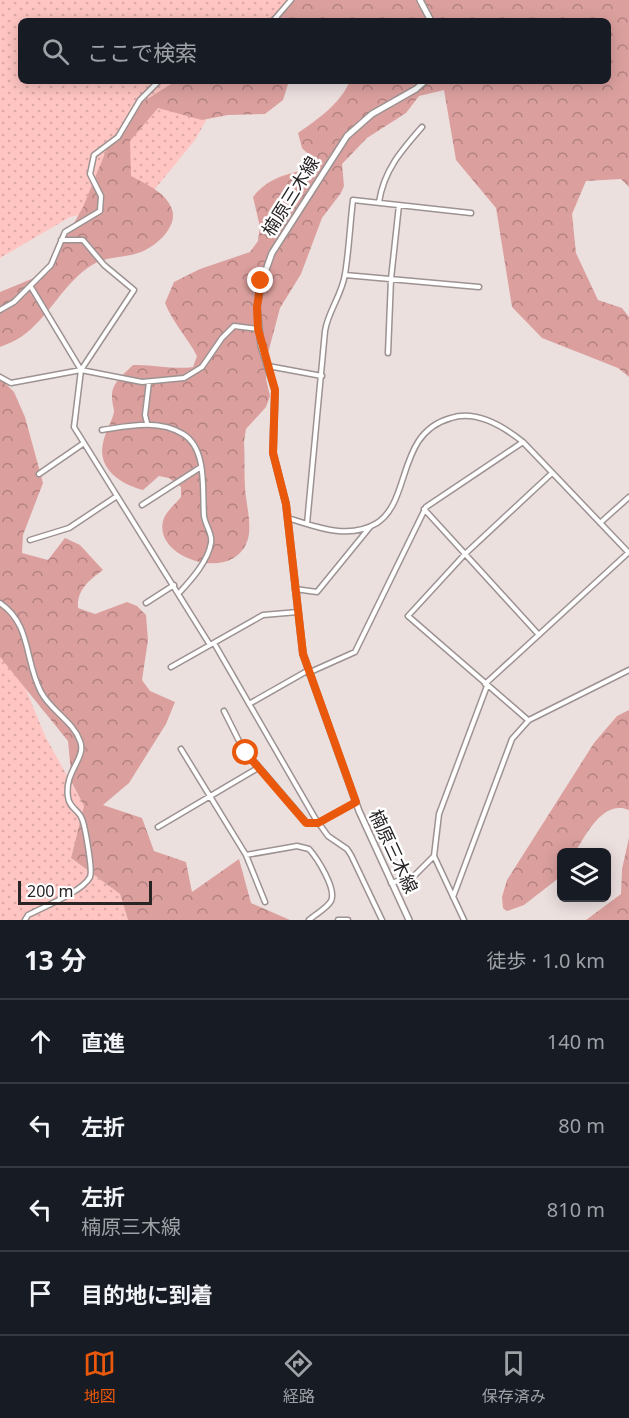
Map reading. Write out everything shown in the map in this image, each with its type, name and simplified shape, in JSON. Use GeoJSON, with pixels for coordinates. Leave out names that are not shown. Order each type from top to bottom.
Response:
{"type":"FeatureCollection","features":[{"type":"Feature","properties":{"kind":"main road"},"geometry":{"type":"LineString","coordinates":[[420,0],[429,18]]}},
{"type":"Feature","properties":{"kind":"main road","name":"楠原三木線"},"geometry":{"type":"LineString","coordinates":[[409,920],[356,802],[307,672],[288,518],[273,453],[276,401],[258,329],[259,294],[272,253],[337,149],[347,136],[372,114],[421,84]]}},
{"type":"Feature","properties":{"kind":"street"},"geometry":{"type":"LineString","coordinates":[[276,18],[291,0]]}},
{"type":"Feature","properties":{"kind":"street"},"geometry":{"type":"LineString","coordinates":[[0,309],[14,303],[31,287],[57,255],[65,231],[100,211],[101,196],[90,174],[94,155],[118,136],[140,100],[156,84]]}},
{"type":"Feature","properties":{"kind":"street"},"geometry":{"type":"LineString","coordinates":[[379,202],[386,172],[398,154],[422,127]]}},
{"type":"Feature","properties":{"kind":"street"},"geometry":{"type":"LineString","coordinates":[[307,524],[326,324],[345,275],[353,200],[471,213]]}},
{"type":"Feature","properties":{"kind":"street"},"geometry":{"type":"LineString","coordinates":[[388,353],[391,279],[399,205]]}},
{"type":"Feature","properties":{"kind":"street"},"geometry":{"type":"LineString","coordinates":[[61,240],[83,240],[104,265],[134,290],[81,370],[74,427],[249,704],[318,823],[328,836],[347,849],[382,920]]}},
{"type":"Feature","properties":{"kind":"street"},"geometry":{"type":"LineString","coordinates":[[345,275],[479,287]]}},
{"type":"Feature","properties":{"kind":"street"},"geometry":{"type":"LineString","coordinates":[[31,287],[81,370]]}},
{"type":"Feature","properties":{"kind":"street"},"geometry":{"type":"LineString","coordinates":[[0,377],[11,383],[81,370],[128,381],[149,382],[184,378],[195,374],[234,326],[258,329]]}},
{"type":"Feature","properties":{"kind":"street"},"geometry":{"type":"LineString","coordinates":[[268,366],[322,376]]}},
{"type":"Feature","properties":{"kind":"street"},"geometry":{"type":"LineString","coordinates":[[147,423],[145,406],[149,382]]}},
{"type":"Feature","properties":{"kind":"street"},"geometry":{"type":"LineString","coordinates":[[295,589],[317,592],[370,526],[385,515],[415,447],[435,424],[456,416],[477,417],[512,433],[629,553],[486,685],[439,814],[434,856],[464,920]]}},
{"type":"Feature","properties":{"kind":"street"},"geometry":{"type":"LineString","coordinates":[[102,430],[147,423],[183,434],[197,453],[201,467],[204,518],[212,541],[204,561],[179,592]]}},
{"type":"Feature","properties":{"kind":"street"},"geometry":{"type":"LineString","coordinates":[[249,704],[307,672],[355,652],[424,509],[523,442]]}},
{"type":"Feature","properties":{"kind":"street"},"geometry":{"type":"LineString","coordinates":[[39,474],[84,443]]}},
{"type":"Feature","properties":{"kind":"street"},"geometry":{"type":"LineString","coordinates":[[142,505],[201,467]]}},
{"type":"Feature","properties":{"kind":"street"},"geometry":{"type":"LineString","coordinates":[[528,720],[408,616],[465,554],[552,473]]}},
{"type":"Feature","properties":{"kind":"street"},"geometry":{"type":"LineString","coordinates":[[30,540],[69,528],[117,496]]}},
{"type":"Feature","properties":{"kind":"street"},"geometry":{"type":"LineString","coordinates":[[600,523],[629,497]]}},
{"type":"Feature","properties":{"kind":"street"},"geometry":{"type":"LineString","coordinates":[[424,509],[539,635]]}},
{"type":"Feature","properties":{"kind":"street"},"geometry":{"type":"LineString","coordinates":[[288,518],[343,532],[370,526]]}},
{"type":"Feature","properties":{"kind":"street"},"geometry":{"type":"LineString","coordinates":[[146,603],[174,585]]}},
{"type":"Feature","properties":{"kind":"street"},"geometry":{"type":"LineString","coordinates":[[0,603],[18,620],[25,632],[33,673],[40,691],[75,731],[80,741],[82,749],[69,776],[68,798],[71,806],[82,819],[92,869],[90,878],[84,885],[28,915],[25,920]]}},
{"type":"Feature","properties":{"kind":"street"},"geometry":{"type":"LineString","coordinates":[[171,667],[263,615],[298,612]]}},
{"type":"Feature","properties":{"kind":"street"},"geometry":{"type":"LineString","coordinates":[[453,897],[512,739],[528,720],[629,670]]}},
{"type":"Feature","properties":{"kind":"street"},"geometry":{"type":"LineString","coordinates":[[224,711],[242,747],[306,823],[318,823],[356,802]]}},
{"type":"Feature","properties":{"kind":"street"},"geometry":{"type":"LineString","coordinates":[[181,749],[246,855],[265,902]]}},
{"type":"Feature","properties":{"kind":"street"},"geometry":{"type":"LineString","coordinates":[[158,827],[258,768]]}},
{"type":"Feature","properties":{"kind":"street"},"geometry":{"type":"LineString","coordinates":[[246,855],[297,846],[309,849],[325,874],[332,897],[330,903],[309,920]]}},
{"type":"Feature","properties":{"kind":"street"},"geometry":{"type":"LineString","coordinates":[[391,883],[414,876],[434,856]]}},
{"type":"Feature","properties":{"kind":"street"},"geometry":{"type":"LineString","coordinates":[[338,920],[348,920]]}},
{"type":"Feature","properties":{"kind":"shaded area"},"geometry":{"type":"Polygon","coordinates":[[[0,0],[311,0],[307,18],[18,18],[18,84],[226,84],[195,140],[146,200],[70,217],[0,258],[0,0]]]}},
{"type":"Feature","properties":{"kind":"shaded area"},"geometry":{"type":"Polygon","coordinates":[[[0,626],[45,736],[84,806],[71,858],[120,894],[128,920],[0,920],[0,626]]]}},
{"type":"Feature","properties":{"kind":"green space"},"geometry":{"type":"Polygon","coordinates":[[[292,0],[629,0],[629,187],[621,179],[586,181],[572,214],[576,253],[598,300],[622,308],[629,317],[629,377],[618,368],[542,338],[512,307],[496,208],[456,160],[444,90],[419,96],[406,113],[367,138],[342,164],[344,186],[341,193],[322,218],[301,274],[280,308],[267,357],[266,379],[270,396],[266,407],[246,429],[244,442],[248,539],[240,553],[227,561],[211,563],[195,561],[180,554],[169,544],[163,532],[164,518],[181,497],[181,487],[169,478],[159,476],[143,490],[127,484],[107,468],[102,452],[105,435],[114,412],[113,388],[133,365],[193,367],[197,356],[165,303],[174,282],[200,269],[250,252],[258,241],[260,227],[253,197],[271,181],[309,169],[312,158],[302,148],[298,133],[334,104],[348,84],[611,84],[611,18],[270,18],[292,0]]]}},
{"type":"Feature","properties":{"kind":"green space"},"geometry":{"type":"Polygon","coordinates":[[[171,84],[288,84],[283,100],[265,114],[228,115],[202,120],[158,108],[130,141],[131,176],[154,188],[168,202],[173,214],[170,228],[160,240],[147,249],[135,254],[103,260],[82,272],[31,329],[0,347],[0,292],[46,273],[83,207],[110,141],[141,103],[171,84]]]}},
{"type":"Feature","properties":{"kind":"green space"},"geometry":{"type":"Polygon","coordinates":[[[0,378],[14,392],[25,417],[43,483],[23,535],[22,553],[48,560],[65,538],[80,545],[103,570],[84,586],[79,596],[78,608],[95,614],[127,602],[137,606],[146,615],[148,640],[142,680],[150,691],[175,702],[166,724],[129,783],[103,805],[142,818],[154,851],[186,862],[192,892],[239,859],[251,903],[290,920],[128,920],[120,894],[71,858],[84,806],[72,783],[68,741],[0,657],[0,378]]]}},
{"type":"Feature","properties":{"kind":"green space"},"geometry":{"type":"Polygon","coordinates":[[[629,710],[629,810],[620,808],[603,814],[590,828],[578,848],[557,848],[557,879],[524,905],[507,911],[503,908],[502,897],[507,880],[594,743],[617,716],[629,710]]]}},
{"type":"Feature","properties":{"kind":"green space"},"geometry":{"type":"Polygon","coordinates":[[[629,838],[629,920],[586,920],[621,894],[622,869],[629,838]]]}},
{"type":"Feature","properties":{"kind":"route"},"geometry":{"type":"LineString","coordinates":[[246,753],[306,823],[312,825],[318,823],[356,802],[303,654],[286,504],[273,453],[275,390],[258,329],[257,307],[261,281]]}}]}
